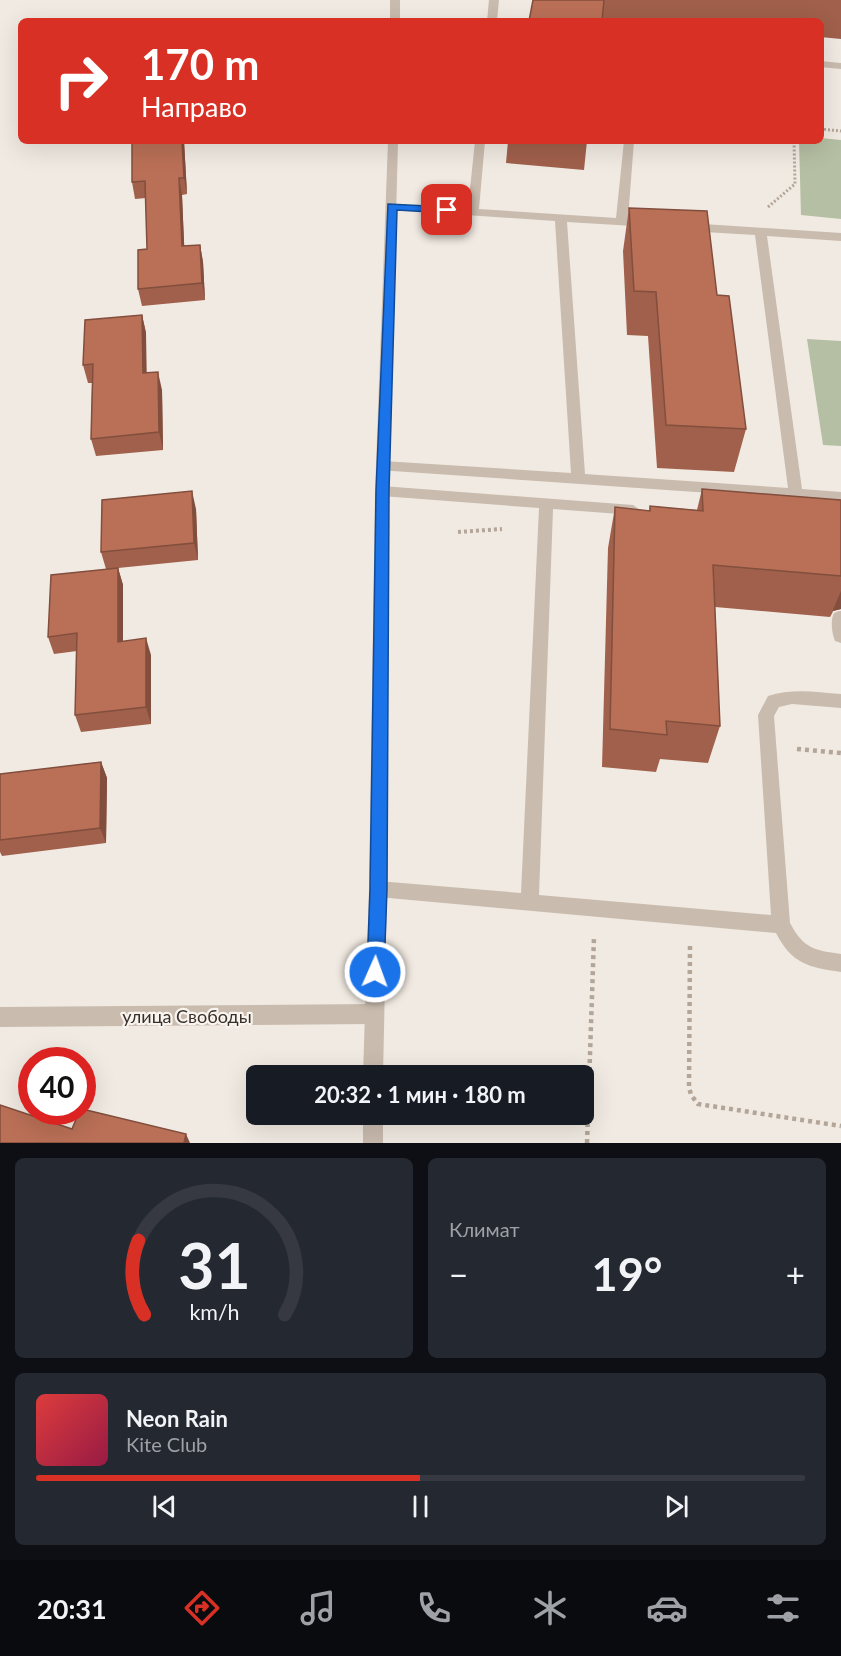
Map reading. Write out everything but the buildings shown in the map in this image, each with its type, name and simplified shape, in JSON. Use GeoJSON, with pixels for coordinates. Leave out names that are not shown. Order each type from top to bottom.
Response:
{"type":"FeatureCollection","features":[{"type":"Feature","properties":{"kind":"street"},"geometry":{"type":"LineString","coordinates":[[394,18],[395,0]]}},
{"type":"Feature","properties":{"kind":"street"},"geometry":{"type":"LineString","coordinates":[[492,18],[494,0]]}},
{"type":"Feature","properties":{"kind":"street"},"geometry":{"type":"LineString","coordinates":[[824,64],[841,66]]}},
{"type":"Feature","properties":{"kind":"street"},"geometry":{"type":"LineString","coordinates":[[373,1065],[378,889],[382,491],[393,144]]}},
{"type":"Feature","properties":{"kind":"street"},"geometry":{"type":"LineString","coordinates":[[473,212],[480,144]]}},
{"type":"Feature","properties":{"kind":"street"},"geometry":{"type":"LineString","coordinates":[[622,222],[629,144]]}},
{"type":"Feature","properties":{"kind":"street"},"geometry":{"type":"LineString","coordinates":[[392,207],[657,224]]}},
{"type":"Feature","properties":{"kind":"street"},"geometry":{"type":"LineString","coordinates":[[561,218],[578,479]]}},
{"type":"Feature","properties":{"kind":"street"},"geometry":{"type":"LineString","coordinates":[[680,226],[841,237]]}},
{"type":"Feature","properties":{"kind":"street"},"geometry":{"type":"LineString","coordinates":[[761,232],[796,494]]}},
{"type":"Feature","properties":{"kind":"street"},"geometry":{"type":"LineString","coordinates":[[383,466],[841,497]]}},
{"type":"Feature","properties":{"kind":"street"},"geometry":{"type":"LineString","coordinates":[[382,491],[644,511]]}},
{"type":"Feature","properties":{"kind":"street"},"geometry":{"type":"LineString","coordinates":[[530,902],[546,504]]}},
{"type":"Feature","properties":{"kind":"street"},"geometry":{"type":"LineString","coordinates":[[839,617],[841,637]]}},
{"type":"Feature","properties":{"kind":"street"},"geometry":{"type":"LineString","coordinates":[[841,701],[792,697],[774,701],[766,715],[781,924],[793,948],[815,960],[841,963]]}},
{"type":"Feature","properties":{"kind":"street"},"geometry":{"type":"LineString","coordinates":[[378,889],[781,924]]}},
{"type":"Feature","properties":{"kind":"street","name":"улица Свободы"},"geometry":{"type":"LineString","coordinates":[[0,1017],[374,1014]]}},
{"type":"Feature","properties":{"kind":"street"},"geometry":{"type":"LineString","coordinates":[[373,1125],[373,1143]]}},
{"type":"Feature","properties":{"kind":"path"},"geometry":{"type":"LineString","coordinates":[[824,129],[841,131]]}},
{"type":"Feature","properties":{"kind":"path"},"geometry":{"type":"LineString","coordinates":[[766,207],[795,184],[794,144]]}},
{"type":"Feature","properties":{"kind":"path"},"geometry":{"type":"LineString","coordinates":[[768,746],[841,753]]}},
{"type":"Feature","properties":{"kind":"path"},"geometry":{"type":"LineString","coordinates":[[587,1143],[595,908]]}},
{"type":"Feature","properties":{"kind":"path"},"geometry":{"type":"LineString","coordinates":[[690,916],[691,1095],[698,1104],[707,1107],[841,1126]]}},
{"type":"Feature","properties":{"kind":"green space"},"geometry":{"type":"Polygon","coordinates":[[[824,138],[841,140],[841,219],[801,215],[799,144],[824,144],[824,138]]]}},
{"type":"Feature","properties":{"kind":"green space"},"geometry":{"type":"Polygon","coordinates":[[[807,339],[841,341],[841,446],[823,445],[807,339]]]}},
{"type":"Feature","properties":{"kind":"route"},"geometry":{"type":"LineString","coordinates":[[375,972],[382,491],[392,207],[447,210]]}}]}
